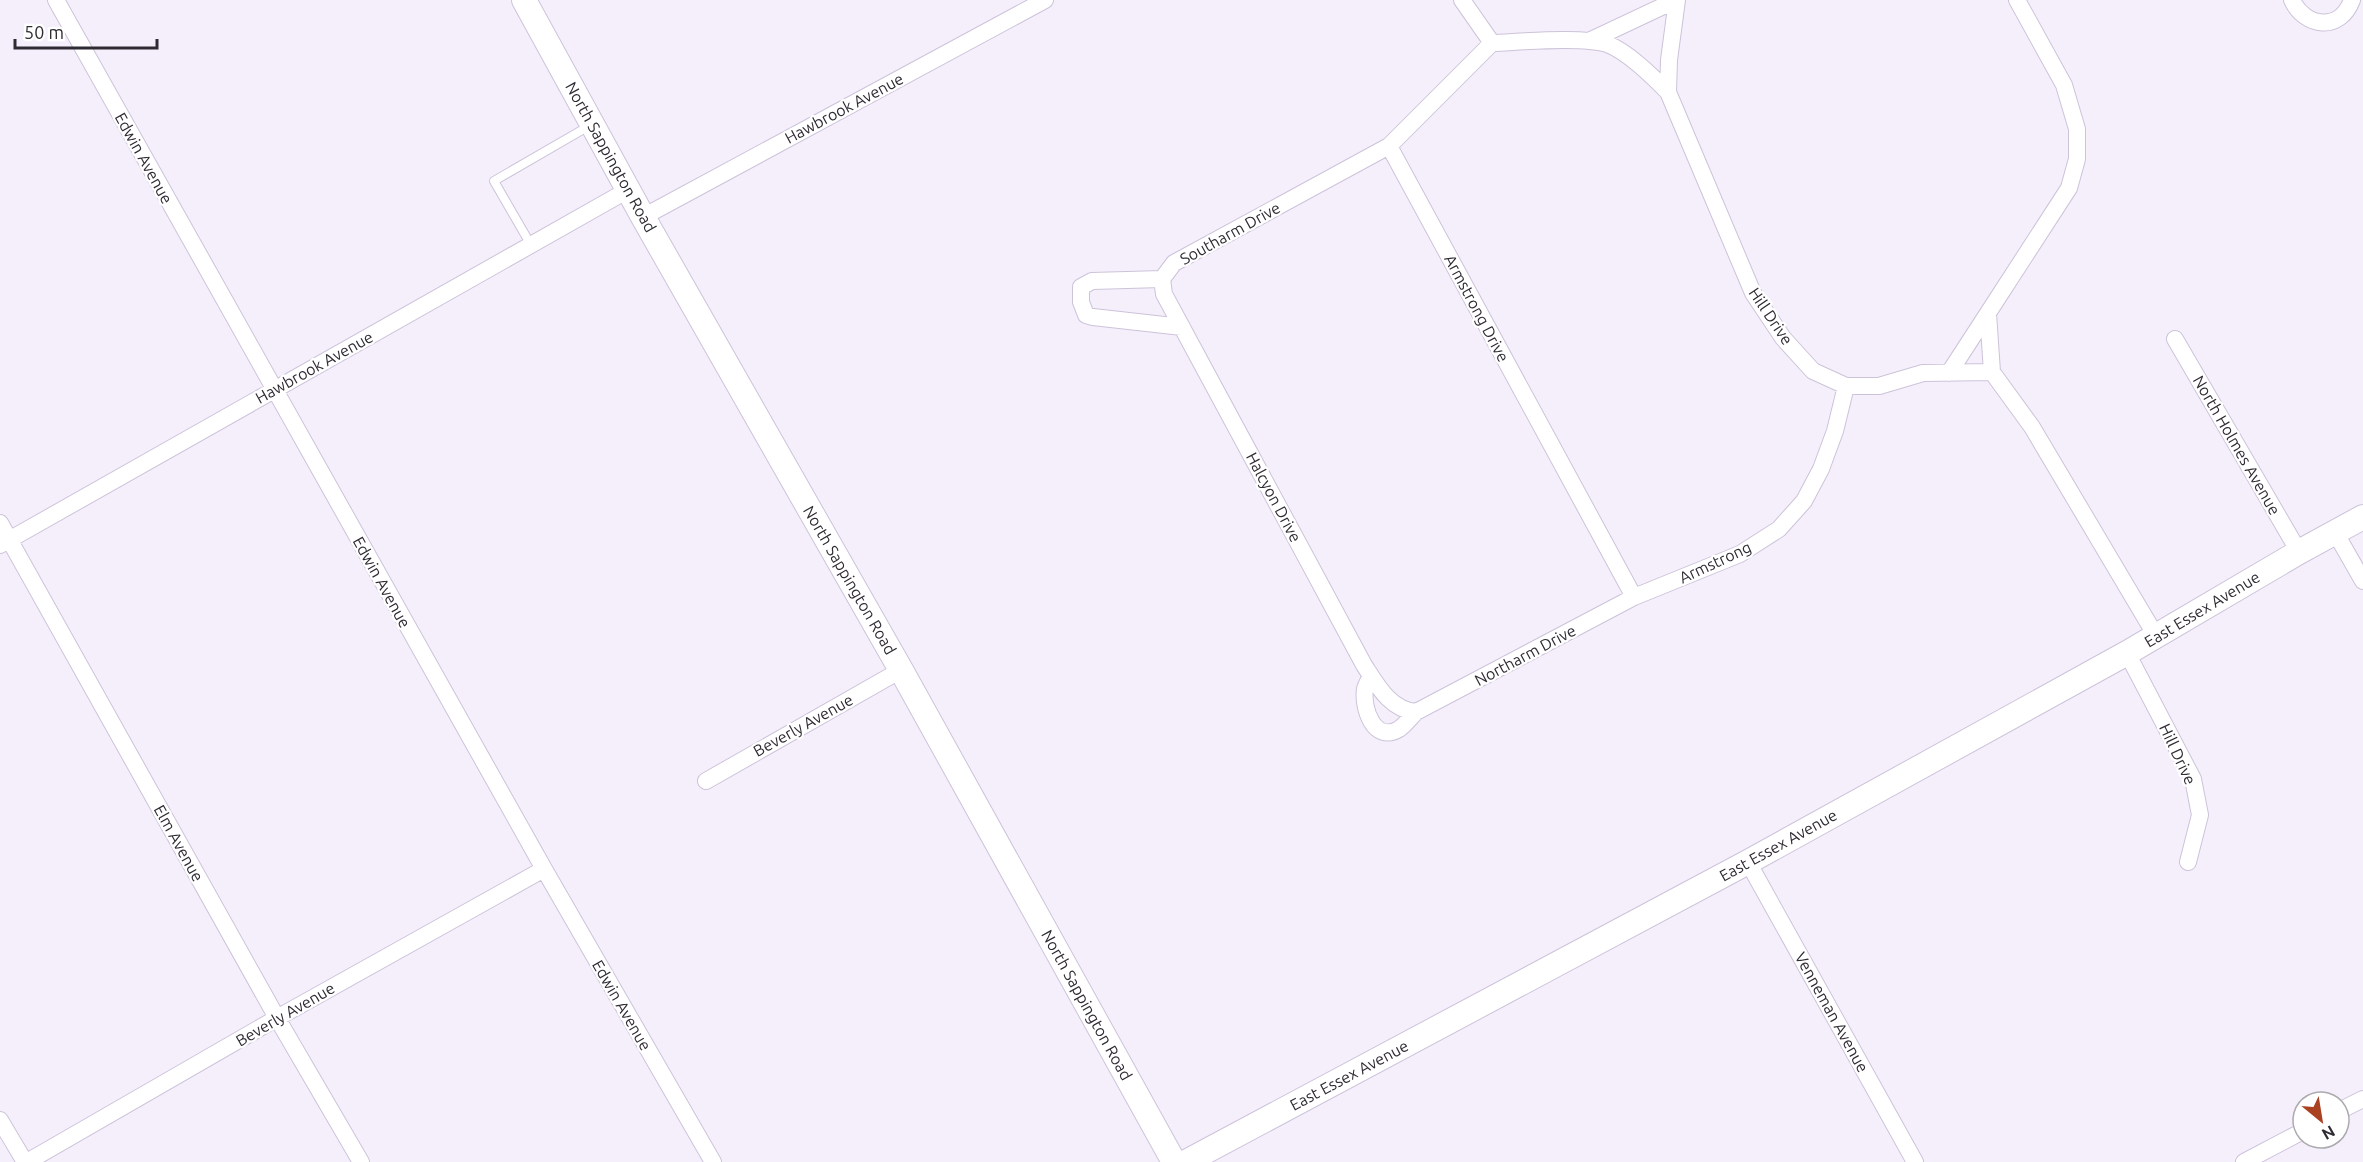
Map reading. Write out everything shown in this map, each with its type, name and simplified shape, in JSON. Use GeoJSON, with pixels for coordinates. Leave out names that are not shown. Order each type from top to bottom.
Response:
{"type":"FeatureCollection","features":[{"type":"Feature","properties":{"kind":"street","name":"Edwin Avenue"},"geometry":{"type":"LineString","coordinates":[[56,0],[544,869],[713,1162]]}},
{"type":"Feature","properties":{"kind":"street","name":"North Sappington Road"},"geometry":{"type":"LineString","coordinates":[[524,0],[643,217],[901,670],[1174,1162]]}},
{"type":"Feature","properties":{"kind":"street","name":"Hawbrook Avenue"},"geometry":{"type":"LineString","coordinates":[[643,217],[1045,0]]}},
{"type":"Feature","properties":{"kind":"street"},"geometry":{"type":"LineString","coordinates":[[1389,146],[1492,43],[1462,0]]}},
{"type":"Feature","properties":{"kind":"street","name":"Hill Drive"},"geometry":{"type":"LineString","coordinates":[[1589,41],[1676,0]]}},
{"type":"Feature","properties":{"kind":"street","name":"Hill Drive"},"geometry":{"type":"LineString","coordinates":[[1668,92],[1676,0]]}},
{"type":"Feature","properties":{"kind":"street"},"geometry":{"type":"LineString","coordinates":[[1948,373],[2069,188],[2077,159],[2077,129],[2064,85],[2017,0]]}},
{"type":"Feature","properties":{"kind":"street"},"geometry":{"type":"LineString","coordinates":[[2292,0],[2296,10],[2304,17],[2324,23],[2335,20],[2343,14],[2352,0]]}},
{"type":"Feature","properties":{"kind":"street","name":"Hill Drive"},"geometry":{"type":"LineString","coordinates":[[1492,43],[1589,41],[1608,45],[1643,68],[1668,92],[1753,293],[1783,338],[1813,371],[1846,386],[1879,386],[1923,373],[1992,372]]}},
{"type":"Feature","properties":{"kind":"street","name":"Southarm Drive"},"geometry":{"type":"LineString","coordinates":[[1162,279],[1174,263],[1389,146]]}},
{"type":"Feature","properties":{"kind":"street","name":"Armstrong Drive"},"geometry":{"type":"LineString","coordinates":[[1389,146],[1634,597]]}},
{"type":"Feature","properties":{"kind":"street","name":"Hawbrook Avenue"},"geometry":{"type":"LineString","coordinates":[[5,542],[628,190]]}},
{"type":"Feature","properties":{"kind":"street"},"geometry":{"type":"LineString","coordinates":[[1162,279],[1092,281],[1081,287],[1081,302],[1086,315],[1093,317],[1182,327]]}},
{"type":"Feature","properties":{"kind":"street","name":"Halcyon Drive"},"geometry":{"type":"LineString","coordinates":[[1162,279],[1164,294],[1371,676],[1388,700],[1416,712]]}},
{"type":"Feature","properties":{"kind":"street"},"geometry":{"type":"LineString","coordinates":[[1988,313],[1992,372],[2032,427],[2156,636]]}},
{"type":"Feature","properties":{"kind":"street","name":"North Holmes Avenue"},"geometry":{"type":"LineString","coordinates":[[2175,339],[2299,552]]}},
{"type":"Feature","properties":{"kind":"street","name":"Armstrong"},"geometry":{"type":"LineString","coordinates":[[1634,597],[1740,554],[1779,529],[1804,501],[1821,469],[1835,431],[1846,386]]}},
{"type":"Feature","properties":{"kind":"street","name":"East Essex Avenue"},"geometry":{"type":"LineString","coordinates":[[1186,1162],[1748,862],[2127,653],[2363,517]]}},
{"type":"Feature","properties":{"kind":"street","name":"Elm Avenue"},"geometry":{"type":"LineString","coordinates":[[0,523],[5,542],[361,1162]]}},
{"type":"Feature","properties":{"kind":"street"},"geometry":{"type":"LineString","coordinates":[[2335,532],[2363,581]]}},
{"type":"Feature","properties":{"kind":"street","name":"Northarm Drive"},"geometry":{"type":"LineString","coordinates":[[1371,676],[1365,687],[1367,715],[1379,730],[1388,732],[1399,729],[1416,712],[1634,597]]}},
{"type":"Feature","properties":{"kind":"street","name":"Hill Drive"},"geometry":{"type":"LineString","coordinates":[[2127,653],[2193,779],[2200,815],[2188,862]]}},
{"type":"Feature","properties":{"kind":"street","name":"Beverly Avenue"},"geometry":{"type":"LineString","coordinates":[[706,781],[901,670]]}},
{"type":"Feature","properties":{"kind":"street","name":"Venneman Avenue"},"geometry":{"type":"LineString","coordinates":[[1748,862],[1915,1162]]}},
{"type":"Feature","properties":{"kind":"street","name":"Beverly Avenue"},"geometry":{"type":"LineString","coordinates":[[26,1162],[544,869]]}},
{"type":"Feature","properties":{"kind":"street"},"geometry":{"type":"LineString","coordinates":[[0,1120],[26,1162]]}},
{"type":"Feature","properties":{"kind":"street"},"geometry":{"type":"LineString","coordinates":[[2244,1162],[2291,1137]]}},
{"type":"Feature","properties":{"kind":"lane"},"geometry":{"type":"LineString","coordinates":[[531,245],[494,181],[592,124]]}}]}
